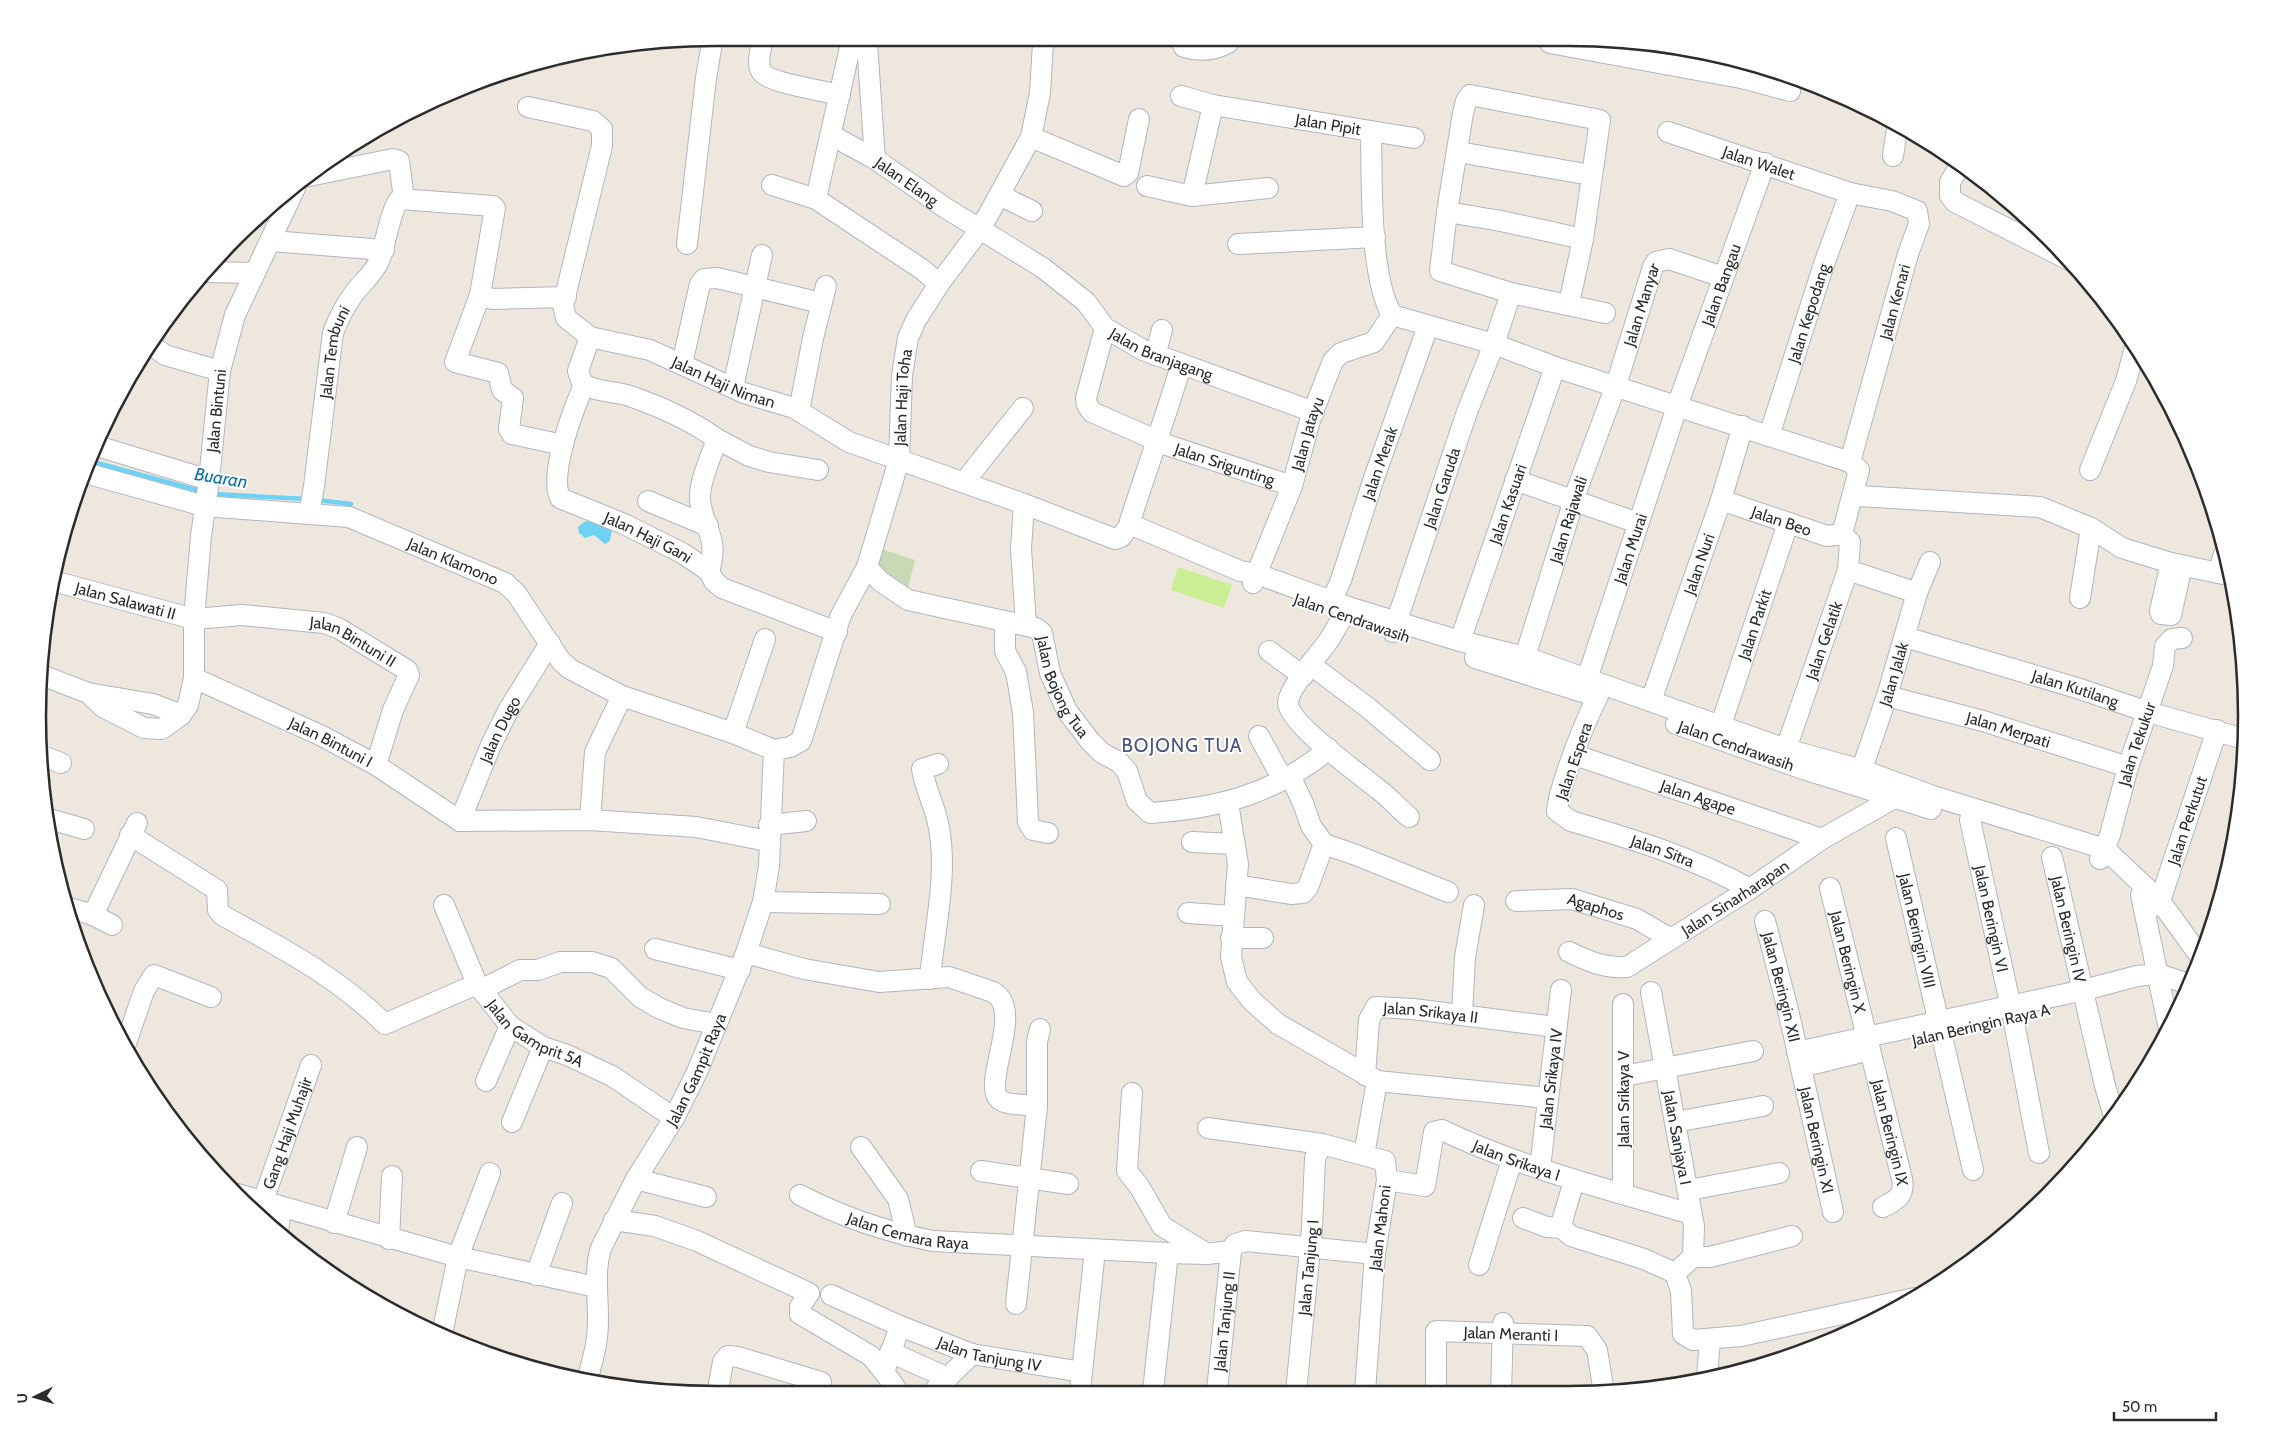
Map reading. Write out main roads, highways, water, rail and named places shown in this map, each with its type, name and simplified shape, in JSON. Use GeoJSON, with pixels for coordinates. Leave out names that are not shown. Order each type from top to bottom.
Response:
{"type":"FeatureCollection","features":[{"type":"Feature","properties":{"kind":"water"},"geometry":{"type":"Polygon","coordinates":[[[595,519],[612,529],[610,541],[605,544],[594,535],[585,538],[579,533],[578,527],[584,522],[595,519]]]}},
{"type":"Feature","properties":{"kind":"waterway","name":"Buaran"},"geometry":{"type":"LineString","coordinates":[[96,463],[203,492]]}},
{"type":"Feature","properties":{"kind":"waterway","name":"Buaran"},"geometry":{"type":"LineString","coordinates":[[213,494],[307,499]]}},
{"type":"Feature","properties":{"kind":"waterway","name":"Buaran"},"geometry":{"type":"LineString","coordinates":[[317,500],[351,504]]}},
{"type":"Feature","properties":{"kind":"district","name":"BOJONG TUA"},"geometry":{"type":"Point","coordinates":[1182,745]}}]}
